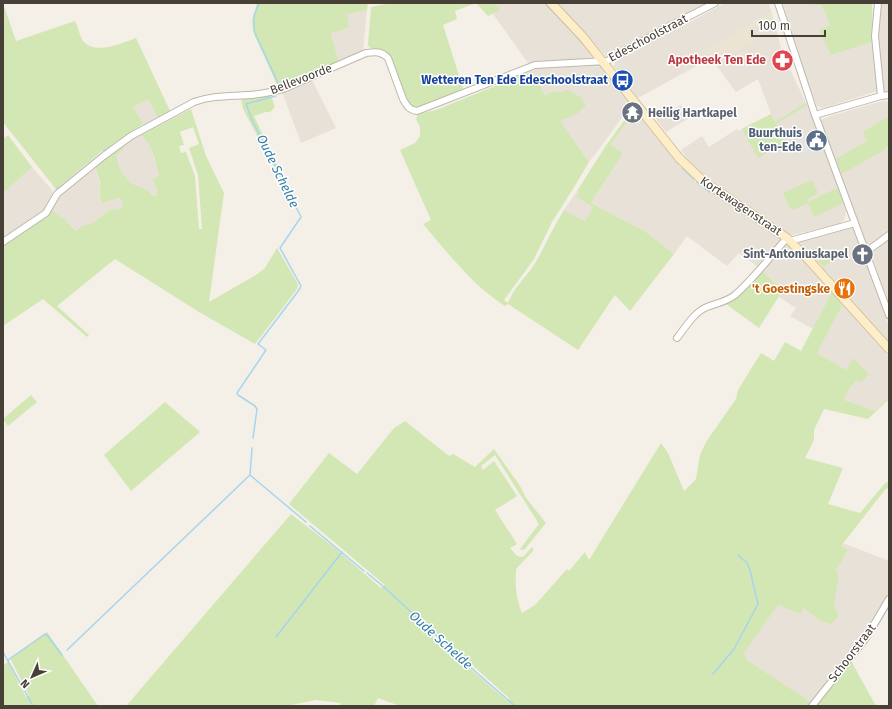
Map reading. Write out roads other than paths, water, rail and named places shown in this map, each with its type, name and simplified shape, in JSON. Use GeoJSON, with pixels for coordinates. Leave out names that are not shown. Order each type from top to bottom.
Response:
{"type":"FeatureCollection","features":[{"type":"Feature","properties":{"kind":"street","name":"Kortewagenstraat"},"geometry":{"type":"LineString","coordinates":[[551,3],[603,61],[679,158],[692,172],[789,239],[889,349]]}},
{"type":"Feature","properties":{"kind":"street","name":"Edeschoolstraat"},"geometry":{"type":"LineString","coordinates":[[603,61],[607,61],[664,29],[715,3]]}},
{"type":"Feature","properties":{"kind":"street"},"geometry":{"type":"LineString","coordinates":[[778,3],[815,115],[889,315]]}},
{"type":"Feature","properties":{"kind":"street"},"geometry":{"type":"LineString","coordinates":[[878,3],[875,36],[881,96]]}},
{"type":"Feature","properties":{"kind":"street","name":"Bellevoorde"},"geometry":{"type":"LineString","coordinates":[[3,242],[46,213],[57,194],[131,136],[204,98],[258,94],[283,89],[366,53],[378,52],[388,58],[406,105],[411,110],[417,111],[535,65],[603,61]]}},
{"type":"Feature","properties":{"kind":"street"},"geometry":{"type":"LineString","coordinates":[[815,115],[889,95]]}},
{"type":"Feature","properties":{"kind":"street"},"geometry":{"type":"LineString","coordinates":[[677,338],[697,314],[706,307],[726,302],[735,295],[789,239],[855,223]]}},
{"type":"Feature","properties":{"kind":"street"},"geometry":{"type":"LineString","coordinates":[[866,252],[889,234]]}},
{"type":"Feature","properties":{"kind":"street","name":"Schoorstraat"},"geometry":{"type":"LineString","coordinates":[[812,706],[866,638],[889,599]]}},
{"type":"Feature","properties":{"kind":"waterway","name":"Oude Schelde"},"geometry":{"type":"LineString","coordinates":[[259,3],[254,16],[254,31],[279,85]]}},
{"type":"Feature","properties":{"kind":"waterway"},"geometry":{"type":"LineString","coordinates":[[545,3],[568,27]]}},
{"type":"Feature","properties":{"kind":"waterway"},"geometry":{"type":"LineString","coordinates":[[571,30],[583,44]]}},
{"type":"Feature","properties":{"kind":"waterway"},"geometry":{"type":"LineString","coordinates":[[586,47],[590,52]]}},
{"type":"Feature","properties":{"kind":"waterway"},"geometry":{"type":"LineString","coordinates":[[593,65],[599,65],[605,71]]}},
{"type":"Feature","properties":{"kind":"waterway"},"geometry":{"type":"LineString","coordinates":[[607,74],[613,81]]}},
{"type":"Feature","properties":{"kind":"waterway","name":"Oude Schelde"},"geometry":{"type":"LineString","coordinates":[[253,438],[257,409],[237,393],[266,350],[258,344],[301,286],[280,248],[301,217],[252,120],[246,104],[276,96]]}},
{"type":"Feature","properties":{"kind":"waterway"},"geometry":{"type":"LineString","coordinates":[[641,116],[645,122]]}},
{"type":"Feature","properties":{"kind":"waterway"},"geometry":{"type":"LineString","coordinates":[[653,132],[657,136]]}},
{"type":"Feature","properties":{"kind":"waterway"},"geometry":{"type":"LineString","coordinates":[[661,141],[668,150]]}},
{"type":"Feature","properties":{"kind":"waterway"},"geometry":{"type":"LineString","coordinates":[[104,151],[115,144]]}},
{"type":"Feature","properties":{"kind":"waterway"},"geometry":{"type":"LineString","coordinates":[[56,188],[59,188],[100,155]]}},
{"type":"Feature","properties":{"kind":"waterway"},"geometry":{"type":"LineString","coordinates":[[682,168],[694,179]]}},
{"type":"Feature","properties":{"kind":"waterway"},"geometry":{"type":"LineString","coordinates":[[697,182],[700,185]]}},
{"type":"Feature","properties":{"kind":"waterway"},"geometry":{"type":"LineString","coordinates":[[704,188],[710,192]]}},
{"type":"Feature","properties":{"kind":"waterway","name":"Oude Schelde"},"geometry":{"type":"LineString","coordinates":[[252,448],[250,475],[306,522]]}},
{"type":"Feature","properties":{"kind":"waterway"},"geometry":{"type":"LineString","coordinates":[[67,650],[250,475]]}},
{"type":"Feature","properties":{"kind":"waterway","name":"Oude Schelde"},"geometry":{"type":"LineString","coordinates":[[310,526],[364,571]]}},
{"type":"Feature","properties":{"kind":"waterway"},"geometry":{"type":"LineString","coordinates":[[276,637],[342,552]]}},
{"type":"Feature","properties":{"kind":"waterway"},"geometry":{"type":"LineString","coordinates":[[713,674],[734,649],[758,604],[750,570],[747,563],[738,555]]}},
{"type":"Feature","properties":{"kind":"waterway","name":"Oude Schelde"},"geometry":{"type":"LineString","coordinates":[[367,573],[515,706]]}},
{"type":"Feature","properties":{"kind":"waterway"},"geometry":{"type":"LineString","coordinates":[[881,606],[889,594]]}},
{"type":"Feature","properties":{"kind":"waterway"},"geometry":{"type":"LineString","coordinates":[[872,634],[889,606]]}},
{"type":"Feature","properties":{"kind":"waterway"},"geometry":{"type":"LineString","coordinates":[[8,660],[45,634],[62,655]]}},
{"type":"Feature","properties":{"kind":"waterway"},"geometry":{"type":"LineString","coordinates":[[3,652],[33,706]]}},
{"type":"Feature","properties":{"kind":"place","name":"Apotheek Ten Ede"},"geometry":{"type":"Point","coordinates":[782,60]}},
{"type":"Feature","properties":{"kind":"place","name":"Wetteren Ten Ede Edeschoolstraat"},"geometry":{"type":"Point","coordinates":[623,80]}},
{"type":"Feature","properties":{"kind":"place","name":"Heilig Hartkapel"},"geometry":{"type":"Point","coordinates":[632,113]}},
{"type":"Feature","properties":{"kind":"place","name":"Buurthuis ten-Ede"},"geometry":{"type":"Point","coordinates":[817,140]}},
{"type":"Feature","properties":{"kind":"place","name":"Sint-Antoniuskapel"},"geometry":{"type":"Point","coordinates":[863,254]}},
{"type":"Feature","properties":{"kind":"place","name":"'t Goestingske"},"geometry":{"type":"Point","coordinates":[845,289]}}]}
